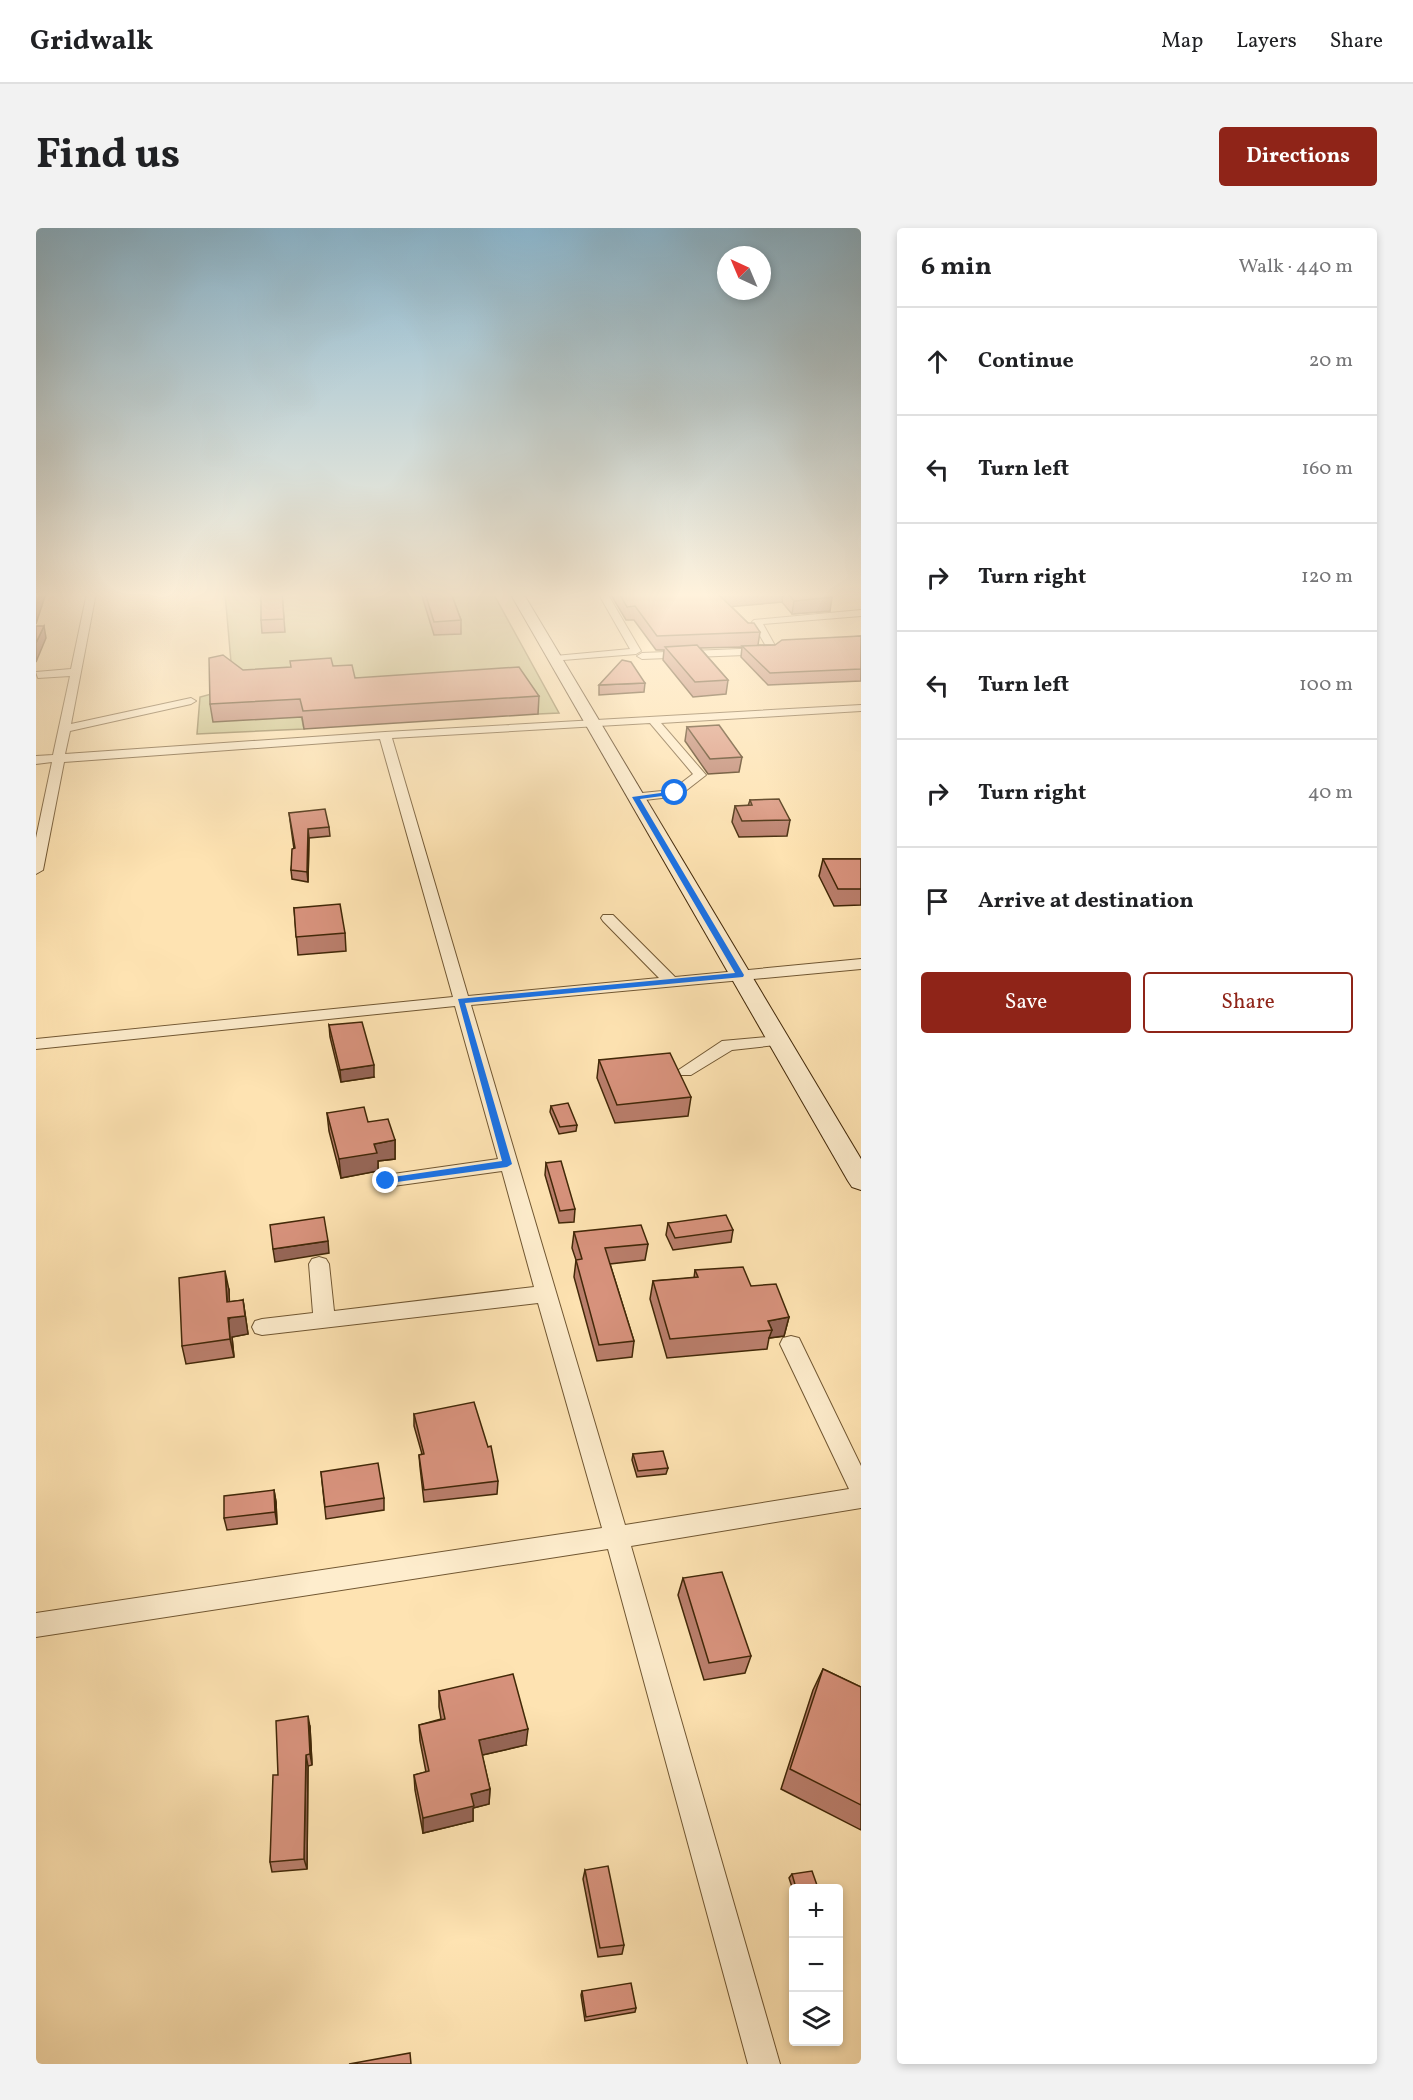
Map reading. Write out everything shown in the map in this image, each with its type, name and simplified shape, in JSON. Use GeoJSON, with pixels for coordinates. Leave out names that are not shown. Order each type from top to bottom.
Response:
{"type":"FeatureCollection","features":[{"type":"Feature","properties":{"kind":"street"},"geometry":{"type":"LineString","coordinates":[[36,870],[41,817],[59,759],[76,679]]}},
{"type":"Feature","properties":{"kind":"street"},"geometry":{"type":"LineString","coordinates":[[567,679],[861,1180]]}},
{"type":"Feature","properties":{"kind":"street"},"geometry":{"type":"LineString","coordinates":[[65,729],[191,701]]}},
{"type":"Feature","properties":{"kind":"street"},"geometry":{"type":"LineString","coordinates":[[36,760],[385,735],[595,725],[861,708]]}},
{"type":"Feature","properties":{"kind":"street"},"geometry":{"type":"LineString","coordinates":[[636,797],[675,793],[700,775],[654,720]]}},
{"type":"Feature","properties":{"kind":"street"},"geometry":{"type":"LineString","coordinates":[[385,735],[617,1539],[764,2064]]}},
{"type":"Feature","properties":{"kind":"street"},"geometry":{"type":"LineString","coordinates":[[608,918],[671,981]]}},
{"type":"Feature","properties":{"kind":"street"},"geometry":{"type":"LineString","coordinates":[[36,1044],[861,964]]}},
{"type":"Feature","properties":{"kind":"street"},"geometry":{"type":"LineString","coordinates":[[685,1071],[728,1045],[779,1041]]}},
{"type":"Feature","properties":{"kind":"street"},"geometry":{"type":"LineString","coordinates":[[386,1181],[507,1164]]}},
{"type":"Feature","properties":{"kind":"street"},"geometry":{"type":"LineString","coordinates":[[319,1264],[324,1320]]}},
{"type":"Feature","properties":{"kind":"street"},"geometry":{"type":"LineString","coordinates":[[262,1327],[545,1294]]}},
{"type":"Feature","properties":{"kind":"street"},"geometry":{"type":"LineString","coordinates":[[791,1344],[861,1490]]}},
{"type":"Feature","properties":{"kind":"street"},"geometry":{"type":"LineString","coordinates":[[36,1625],[354,1575],[617,1539],[861,1498]]}},
{"type":"Feature","properties":{"kind":"shaded area"},"geometry":{"type":"Polygon","coordinates":[[[241,679],[540,679],[559,713],[538,714],[518,684],[298,701],[304,729],[197,734],[200,697],[245,685],[241,679]]]}},
{"type":"Feature","properties":{"kind":"building"},"geometry":{"type":"Polygon","coordinates":[[[209,679],[527,679],[539,696],[303,711],[300,699],[210,704],[209,679]]]}},
{"type":"Feature","properties":{"kind":"building"},"geometry":{"type":"Polygon","coordinates":[[[605,679],[642,679],[645,683],[599,685],[605,679]]]}},
{"type":"Feature","properties":{"kind":"building"},"geometry":{"type":"Polygon","coordinates":[[[692,679],[728,680],[695,682],[692,679]]]}},
{"type":"Feature","properties":{"kind":"building"},"geometry":{"type":"Polygon","coordinates":[[[719,725],[742,757],[710,759],[687,727],[719,725]]]}},
{"type":"Feature","properties":{"kind":"building"},"geometry":{"type":"Polygon","coordinates":[[[779,799],[790,820],[742,821],[735,806],[752,805],[750,800],[779,799]]]}},
{"type":"Feature","properties":{"kind":"building"},"geometry":{"type":"Polygon","coordinates":[[[325,809],[329,827],[308,829],[307,872],[291,870],[292,849],[295,848],[289,813],[325,809]]]}},
{"type":"Feature","properties":{"kind":"building"},"geometry":{"type":"Polygon","coordinates":[[[823,859],[861,859],[861,889],[838,889],[823,859]]]}},
{"type":"Feature","properties":{"kind":"building"},"geometry":{"type":"Polygon","coordinates":[[[340,904],[345,933],[296,937],[294,908],[340,904]]]}},
{"type":"Feature","properties":{"kind":"building"},"geometry":{"type":"Polygon","coordinates":[[[362,1022],[374,1065],[340,1070],[329,1025],[362,1022]]]}},
{"type":"Feature","properties":{"kind":"building"},"geometry":{"type":"Polygon","coordinates":[[[670,1053],[691,1097],[617,1105],[599,1060],[670,1053]]]}},
{"type":"Feature","properties":{"kind":"building"},"geometry":{"type":"Polygon","coordinates":[[[568,1103],[577,1125],[560,1127],[551,1106],[568,1103]]]}},
{"type":"Feature","properties":{"kind":"building"},"geometry":{"type":"Polygon","coordinates":[[[364,1107],[368,1122],[388,1119],[395,1140],[374,1144],[377,1153],[339,1159],[327,1113],[364,1107]]]}},
{"type":"Feature","properties":{"kind":"building"},"geometry":{"type":"Polygon","coordinates":[[[561,1161],[575,1209],[560,1211],[546,1163],[561,1161]]]}},
{"type":"Feature","properties":{"kind":"building"},"geometry":{"type":"Polygon","coordinates":[[[726,1215],[733,1230],[675,1238],[668,1223],[726,1215]]]}},
{"type":"Feature","properties":{"kind":"building"},"geometry":{"type":"Polygon","coordinates":[[[324,1217],[328,1241],[273,1249],[270,1225],[324,1217]]]}},
{"type":"Feature","properties":{"kind":"building"},"geometry":{"type":"Polygon","coordinates":[[[641,1225],[648,1244],[605,1248],[634,1341],[599,1345],[576,1260],[582,1259],[574,1232],[641,1225]]]}},
{"type":"Feature","properties":{"kind":"building"},"geometry":{"type":"Polygon","coordinates":[[[743,1267],[751,1286],[776,1284],[789,1317],[768,1321],[772,1330],[670,1339],[653,1281],[698,1277],[695,1270],[743,1267]]]}},
{"type":"Feature","properties":{"kind":"building"},"geometry":{"type":"Polygon","coordinates":[[[225,1271],[227,1302],[243,1300],[245,1316],[228,1318],[230,1339],[182,1346],[179,1278],[225,1271]]]}},
{"type":"Feature","properties":{"kind":"building"},"geometry":{"type":"Polygon","coordinates":[[[474,1402],[488,1447],[491,1446],[498,1481],[424,1490],[419,1455],[424,1454],[414,1414],[474,1402]]]}},
{"type":"Feature","properties":{"kind":"building"},"geometry":{"type":"Polygon","coordinates":[[[663,1451],[668,1468],[638,1471],[633,1454],[663,1451]]]}},
{"type":"Feature","properties":{"kind":"building"},"geometry":{"type":"Polygon","coordinates":[[[378,1463],[384,1498],[325,1507],[321,1472],[378,1463]]]}},
{"type":"Feature","properties":{"kind":"building"},"geometry":{"type":"Polygon","coordinates":[[[274,1490],[275,1512],[224,1518],[224,1496],[274,1490]]]}},
{"type":"Feature","properties":{"kind":"building"},"geometry":{"type":"Polygon","coordinates":[[[722,1572],[751,1656],[709,1663],[683,1578],[722,1572]]]}},
{"type":"Feature","properties":{"kind":"building"},"geometry":{"type":"Polygon","coordinates":[[[823,1669],[861,1687],[861,1805],[790,1769],[823,1669]]]}},
{"type":"Feature","properties":{"kind":"building"},"geometry":{"type":"Polygon","coordinates":[[[513,1674],[528,1729],[479,1740],[490,1789],[471,1794],[474,1806],[423,1818],[414,1775],[429,1771],[419,1725],[445,1719],[439,1691],[513,1674]]]}},
{"type":"Feature","properties":{"kind":"building"},"geometry":{"type":"Polygon","coordinates":[[[308,1716],[310,1754],[306,1755],[304,1859],[270,1862],[273,1775],[278,1775],[276,1721],[308,1716]]]}},
{"type":"Feature","properties":{"kind":"building"},"geometry":{"type":"Polygon","coordinates":[[[608,1866],[624,1945],[600,1948],[585,1870],[608,1866]]]}},
{"type":"Feature","properties":{"kind":"building"},"geometry":{"type":"Polygon","coordinates":[[[812,1871],[817,1884],[795,1884],[792,1874],[812,1871]]]}},
{"type":"Feature","properties":{"kind":"building"},"geometry":{"type":"Polygon","coordinates":[[[631,1983],[636,2008],[586,2017],[582,1991],[631,1983]]]}},
{"type":"Feature","properties":{"kind":"building"},"geometry":{"type":"Polygon","coordinates":[[[410,2053],[411,2064],[349,2064],[410,2053]]]}},
{"type":"Feature","properties":{"kind":"route"},"geometry":{"type":"LineString","coordinates":[[386,1181],[507,1164],[461,1001],[740,975],[636,797],[675,793]]}}]}
